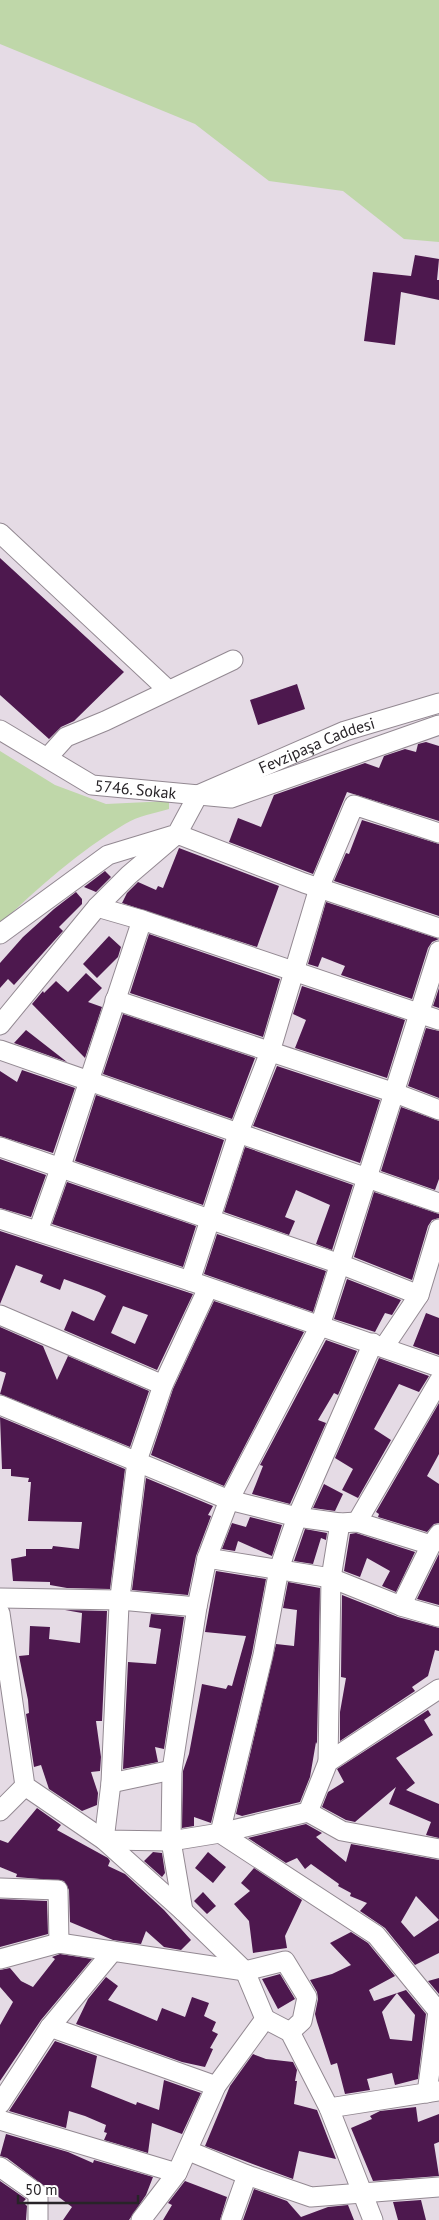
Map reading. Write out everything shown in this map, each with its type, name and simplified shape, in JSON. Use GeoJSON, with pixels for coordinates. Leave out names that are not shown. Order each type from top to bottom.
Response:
{"type":"FeatureCollection","features":[{"type":"Feature","properties":{"kind":"street"},"geometry":{"type":"LineString","coordinates":[[0,533],[168,690]]}},
{"type":"Feature","properties":{"kind":"street"},"geometry":{"type":"LineString","coordinates":[[48,758],[66,737],[233,660]]}},
{"type":"Feature","properties":{"kind":"street","name":"Fevzipaşa Caddesi"},"geometry":{"type":"LineString","coordinates":[[198,795],[345,732],[439,703]]}},
{"type":"Feature","properties":{"kind":"street","name":"Fevzipaşa Caddesi"},"geometry":{"type":"LineString","coordinates":[[198,795],[231,798],[439,725]]}},
{"type":"Feature","properties":{"kind":"street","name":"5746. Sokak"},"geometry":{"type":"LineString","coordinates":[[0,730],[92,784],[198,795]]}},
{"type":"Feature","properties":{"kind":"street"},"geometry":{"type":"LineString","coordinates":[[0,1025],[97,907],[129,875],[177,834],[198,795]]}},
{"type":"Feature","properties":{"kind":"street"},"geometry":{"type":"LineString","coordinates":[[190,1281],[238,1134],[270,1052],[319,888],[354,805],[439,833]]}},
{"type":"Feature","properties":{"kind":"street"},"geometry":{"type":"LineString","coordinates":[[0,934],[108,855],[177,834],[319,888],[439,928]]}},
{"type":"Feature","properties":{"kind":"street"},"geometry":{"type":"LineString","coordinates":[[97,907],[142,920],[439,1020]]}},
{"type":"Feature","properties":{"kind":"street"},"geometry":{"type":"LineString","coordinates":[[38,1231],[142,920]]}},
{"type":"Feature","properties":{"kind":"street"},"geometry":{"type":"LineString","coordinates":[[183,1911],[171,1841],[172,1770],[197,1607],[207,1558],[229,1500],[320,1326],[439,951]]}},
{"type":"Feature","properties":{"kind":"street"},"geometry":{"type":"LineString","coordinates":[[115,1000],[395,1093],[439,1110]]}},
{"type":"Feature","properties":{"kind":"street"},"geometry":{"type":"LineString","coordinates":[[0,1050],[439,1203]]}},
{"type":"Feature","properties":{"kind":"street"},"geometry":{"type":"LineString","coordinates":[[0,1147],[340,1264],[419,1295]]}},
{"type":"Feature","properties":{"kind":"street"},"geometry":{"type":"LineString","coordinates":[[0,1220],[190,1281],[439,1367]]}},
{"type":"Feature","properties":{"kind":"street"},"geometry":{"type":"LineString","coordinates":[[220,1832],[264,1655],[279,1569],[297,1517],[378,1345],[419,1295],[439,1230]]}},
{"type":"Feature","properties":{"kind":"street"},"geometry":{"type":"LineString","coordinates":[[104,1840],[110,1783],[120,1600],[138,1461],[163,1385],[208,1288]]}},
{"type":"Feature","properties":{"kind":"street"},"geometry":{"type":"LineString","coordinates":[[0,1315],[163,1385]]}},
{"type":"Feature","properties":{"kind":"street"},"geometry":{"type":"LineString","coordinates":[[308,1812],[328,1762],[330,1578],[348,1523],[439,1381]]}},
{"type":"Feature","properties":{"kind":"street"},"geometry":{"type":"LineString","coordinates":[[0,1405],[229,1500],[297,1517],[348,1523],[435,1539],[401,1606]]}},
{"type":"Feature","properties":{"kind":"street"},"geometry":{"type":"LineString","coordinates":[[207,1558],[330,1578],[401,1606],[439,1617]]}},
{"type":"Feature","properties":{"kind":"street"},"geometry":{"type":"LineString","coordinates":[[0,1598],[120,1600],[197,1607]]}},
{"type":"Feature","properties":{"kind":"street"},"geometry":{"type":"LineString","coordinates":[[0,1613],[25,1786],[104,1840],[183,1911],[245,1971],[264,2019],[290,2032],[329,2108],[373,2220]]}},
{"type":"Feature","properties":{"kind":"street"},"geometry":{"type":"LineString","coordinates":[[328,1762],[439,1689]]}},
{"type":"Feature","properties":{"kind":"street"},"geometry":{"type":"LineString","coordinates":[[110,1783],[172,1770]]}},
{"type":"Feature","properties":{"kind":"street"},"geometry":{"type":"LineString","coordinates":[[0,1811],[25,1786]]}},
{"type":"Feature","properties":{"kind":"street"},"geometry":{"type":"LineString","coordinates":[[104,1840],[171,1841],[308,1812],[342,1831],[439,1850]]}},
{"type":"Feature","properties":{"kind":"street"},"geometry":{"type":"LineString","coordinates":[[220,1832],[376,1935],[438,2011],[433,2092],[329,2108]]}},
{"type":"Feature","properties":{"kind":"street"},"geometry":{"type":"LineString","coordinates":[[0,1888],[58,1890],[59,1942]]}},
{"type":"Feature","properties":{"kind":"street"},"geometry":{"type":"LineString","coordinates":[[0,1959],[59,1942],[245,1971],[285,1961],[307,1998],[302,2021],[290,2032]]}},
{"type":"Feature","properties":{"kind":"street"},"geometry":{"type":"LineString","coordinates":[[0,2104],[50,2027],[113,1951]]}},
{"type":"Feature","properties":{"kind":"street"},"geometry":{"type":"LineString","coordinates":[[142,2220],[177,2173],[189,2151],[216,2086],[264,2019]]}},
{"type":"Feature","properties":{"kind":"street"},"geometry":{"type":"LineString","coordinates":[[50,2027],[216,2086]]}},
{"type":"Feature","properties":{"kind":"street"},"geometry":{"type":"LineString","coordinates":[[0,2120],[177,2173]]}},
{"type":"Feature","properties":{"kind":"street"},"geometry":{"type":"LineString","coordinates":[[189,2151],[247,2175],[311,2197],[439,2187]]}},
{"type":"Feature","properties":{"kind":"street"},"geometry":{"type":"LineString","coordinates":[[0,2168],[38,2194],[38,2220]]}},
{"type":"Feature","properties":{"kind":"street"},"geometry":{"type":"LineString","coordinates":[[231,2220],[247,2175]]}},
{"type":"Feature","properties":{"kind":"green space"},"geometry":{"type":"Polygon","coordinates":[[[0,0],[439,0],[439,242],[404,239],[343,191],[269,181],[195,124],[0,44],[0,0]]]}},
{"type":"Feature","properties":{"kind":"green space"},"geometry":{"type":"Polygon","coordinates":[[[0,751],[55,785],[106,804],[169,801],[169,809],[135,819],[108,835],[60,870],[0,924],[0,751]]]}},
{"type":"Feature","properties":{"kind":"building"},"geometry":{"type":"Polygon","coordinates":[[[415,255],[439,259],[437,280],[439,280],[439,300],[401,292],[395,345],[364,341],[373,272],[411,276],[415,255]]]}},
{"type":"Feature","properties":{"kind":"building"},"geometry":{"type":"Polygon","coordinates":[[[0,558],[124,672],[74,721],[61,727],[49,739],[0,695],[0,558]]]}},
{"type":"Feature","properties":{"kind":"building"},"geometry":{"type":"Polygon","coordinates":[[[297,684],[305,709],[258,725],[250,700],[297,684]]]}},
{"type":"Feature","properties":{"kind":"building"},"geometry":{"type":"Polygon","coordinates":[[[426,742],[439,746],[439,821],[347,792],[313,874],[229,842],[238,818],[261,827],[274,795],[365,763],[379,768],[384,756],[405,749],[416,752],[418,744],[426,742]]]}},
{"type":"Feature","properties":{"kind":"building"},"geometry":{"type":"Polygon","coordinates":[[[362,820],[439,844],[439,916],[334,881],[346,853],[349,854],[362,820]]]}},
{"type":"Feature","properties":{"kind":"building"},"geometry":{"type":"Polygon","coordinates":[[[179,848],[279,886],[257,947],[122,903],[127,893],[138,882],[156,890],[158,886],[163,888],[179,848]]]}},
{"type":"Feature","properties":{"kind":"building"},"geometry":{"type":"Polygon","coordinates":[[[105,871],[111,877],[96,892],[84,887],[105,871]]]}},
{"type":"Feature","properties":{"kind":"building"},"geometry":{"type":"Polygon","coordinates":[[[76,892],[82,899],[82,904],[59,927],[63,931],[14,985],[8,979],[0,988],[0,963],[23,937],[76,892]]]}},
{"type":"Feature","properties":{"kind":"building"},"geometry":{"type":"Polygon","coordinates":[[[326,902],[439,939],[432,942],[428,948],[412,999],[341,975],[345,966],[322,957],[318,967],[308,964],[326,902]]]}},
{"type":"Feature","properties":{"kind":"building"},"geometry":{"type":"Polygon","coordinates":[[[149,934],[280,979],[263,1037],[130,993],[149,934]]]}},
{"type":"Feature","properties":{"kind":"building"},"geometry":{"type":"Polygon","coordinates":[[[109,936],[121,947],[118,957],[97,978],[83,964],[109,936]]]}},
{"type":"Feature","properties":{"kind":"building"},"geometry":{"type":"Polygon","coordinates":[[[86,973],[102,988],[88,1002],[102,1007],[85,1058],[32,1004],[43,991],[44,993],[56,981],[68,992],[86,973]]]}},
{"type":"Feature","properties":{"kind":"building"},"geometry":{"type":"Polygon","coordinates":[[[302,986],[405,1020],[387,1078],[295,1048],[306,1020],[293,1014],[302,986]]]}},
{"type":"Feature","properties":{"kind":"building"},"geometry":{"type":"Polygon","coordinates":[[[439,988],[439,1008],[433,1006],[439,988]]]}},
{"type":"Feature","properties":{"kind":"building"},"geometry":{"type":"Polygon","coordinates":[[[123,1014],[255,1058],[232,1119],[103,1074],[123,1014]]]}},
{"type":"Feature","properties":{"kind":"building"},"geometry":{"type":"Polygon","coordinates":[[[426,1028],[439,1031],[439,1098],[408,1086],[426,1028]]]}},
{"type":"Feature","properties":{"kind":"building"},"geometry":{"type":"Polygon","coordinates":[[[26,1030],[67,1062],[14,1043],[26,1030]]]}},
{"type":"Feature","properties":{"kind":"building"},"geometry":{"type":"Polygon","coordinates":[[[277,1066],[380,1100],[360,1163],[253,1126],[277,1066]]]}},
{"type":"Feature","properties":{"kind":"building"},"geometry":{"type":"Polygon","coordinates":[[[22,1070],[75,1088],[53,1153],[0,1136],[0,1071],[17,1082],[22,1070]]]}},
{"type":"Feature","properties":{"kind":"building"},"geometry":{"type":"Polygon","coordinates":[[[96,1095],[224,1140],[203,1205],[75,1161],[96,1095]]]}},
{"type":"Feature","properties":{"kind":"building"},"geometry":{"type":"Polygon","coordinates":[[[401,1107],[439,1121],[439,1179],[435,1190],[381,1171],[401,1107]]]}},
{"type":"Feature","properties":{"kind":"building"},"geometry":{"type":"Polygon","coordinates":[[[245,1147],[353,1185],[332,1250],[316,1244],[330,1205],[296,1190],[285,1217],[295,1221],[289,1235],[224,1212],[245,1147]]]}},
{"type":"Feature","properties":{"kind":"building"},"geometry":{"type":"Polygon","coordinates":[[[0,1159],[46,1175],[31,1217],[0,1208],[0,1159]]]}},
{"type":"Feature","properties":{"kind":"building"},"geometry":{"type":"Polygon","coordinates":[[[67,1182],[196,1226],[183,1267],[52,1224],[67,1182]]]}},
{"type":"Feature","properties":{"kind":"building"},"geometry":{"type":"Polygon","coordinates":[[[374,1192],[439,1214],[439,1218],[432,1220],[428,1226],[412,1280],[354,1257],[374,1192]]]}},
{"type":"Feature","properties":{"kind":"building"},"geometry":{"type":"Polygon","coordinates":[[[0,1231],[193,1294],[157,1370],[64,1330],[72,1311],[94,1321],[106,1296],[99,1292],[64,1279],[60,1290],[40,1282],[43,1275],[16,1265],[0,1304],[0,1231]],[[123,1306],[111,1333],[135,1344],[148,1315],[123,1306]]]}},
{"type":"Feature","properties":{"kind":"building"},"geometry":{"type":"Polygon","coordinates":[[[217,1234],[326,1271],[313,1312],[204,1274],[217,1234]]]}},
{"type":"Feature","properties":{"kind":"building"},"geometry":{"type":"Polygon","coordinates":[[[347,1279],[401,1300],[392,1315],[385,1313],[375,1332],[334,1319],[347,1279]]]}},
{"type":"Feature","properties":{"kind":"building"},"geometry":{"type":"Polygon","coordinates":[[[214,1301],[304,1332],[224,1486],[151,1455],[173,1389],[214,1301]]]}},
{"type":"Feature","properties":{"kind":"building"},"geometry":{"type":"Polygon","coordinates":[[[426,1313],[439,1318],[439,1355],[413,1346],[426,1313]]]}},
{"type":"Feature","properties":{"kind":"building"},"geometry":{"type":"Polygon","coordinates":[[[0,1327],[43,1346],[57,1380],[68,1356],[149,1391],[130,1447],[0,1394],[6,1373],[0,1371],[0,1327]]]}},
{"type":"Feature","properties":{"kind":"building"},"geometry":{"type":"Polygon","coordinates":[[[326,1340],[357,1351],[338,1395],[334,1393],[318,1420],[326,1423],[290,1504],[252,1494],[263,1466],[260,1465],[326,1340]]]}},
{"type":"Feature","properties":{"kind":"building"},"geometry":{"type":"Polygon","coordinates":[[[379,1358],[429,1376],[419,1392],[399,1384],[374,1429],[391,1440],[358,1498],[342,1490],[353,1469],[335,1458],[379,1358]]]}},
{"type":"Feature","properties":{"kind":"building"},"geometry":{"type":"Polygon","coordinates":[[[439,1403],[439,1454],[427,1476],[439,1484],[439,1523],[434,1524],[427,1532],[378,1517],[379,1514],[376,1512],[439,1403]]]}},
{"type":"Feature","properties":{"kind":"building"},"geometry":{"type":"Polygon","coordinates":[[[0,1417],[125,1469],[110,1589],[67,1588],[50,1585],[50,1582],[13,1581],[11,1559],[26,1556],[26,1549],[52,1549],[53,1546],[79,1549],[82,1522],[28,1521],[31,1482],[28,1482],[29,1478],[11,1476],[11,1469],[2,1469],[0,1417]]]}},
{"type":"Feature","properties":{"kind":"building"},"geometry":{"type":"Polygon","coordinates":[[[146,1478],[213,1506],[208,1515],[211,1516],[196,1556],[188,1595],[132,1590],[146,1478]]]}},
{"type":"Feature","properties":{"kind":"building"},"geometry":{"type":"Polygon","coordinates":[[[324,1484],[343,1494],[335,1511],[313,1508],[324,1484]]]}},
{"type":"Feature","properties":{"kind":"building"},"geometry":{"type":"Polygon","coordinates":[[[250,1517],[282,1525],[272,1556],[238,1541],[235,1551],[222,1549],[232,1523],[246,1527],[250,1517]]]}},
{"type":"Feature","properties":{"kind":"building"},"geometry":{"type":"Polygon","coordinates":[[[305,1529],[327,1533],[326,1540],[321,1538],[313,1564],[294,1561],[305,1529]]]}},
{"type":"Feature","properties":{"kind":"building"},"geometry":{"type":"Polygon","coordinates":[[[356,1533],[415,1552],[396,1592],[382,1586],[390,1571],[367,1558],[360,1577],[344,1571],[350,1534],[356,1533]]]}},
{"type":"Feature","properties":{"kind":"building"},"geometry":{"type":"Polygon","coordinates":[[[439,1554],[439,1605],[417,1599],[439,1554]]]}},
{"type":"Feature","properties":{"kind":"building"},"geometry":{"type":"Polygon","coordinates":[[[216,1571],[266,1579],[252,1653],[211,1823],[194,1817],[194,1826],[182,1828],[183,1771],[189,1754],[202,1684],[226,1689],[228,1685],[232,1686],[246,1636],[205,1632],[216,1571]]]}},
{"type":"Feature","properties":{"kind":"building"},"geometry":{"type":"Polygon","coordinates":[[[288,1582],[320,1588],[317,1744],[316,1742],[310,1777],[300,1802],[242,1816],[236,1814],[276,1644],[294,1646],[297,1610],[283,1608],[288,1582]]]}},
{"type":"Feature","properties":{"kind":"building"},"geometry":{"type":"Polygon","coordinates":[[[342,1595],[398,1617],[439,1628],[439,1651],[435,1650],[428,1676],[412,1687],[415,1691],[340,1741],[340,1712],[346,1678],[341,1677],[342,1595]]]}},
{"type":"Feature","properties":{"kind":"building"},"geometry":{"type":"Polygon","coordinates":[[[65,1610],[107,1611],[102,1721],[96,1721],[101,1757],[100,1771],[91,1772],[98,1793],[97,1805],[82,1811],[49,1789],[41,1765],[34,1767],[26,1714],[29,1713],[28,1700],[19,1656],[29,1655],[30,1626],[50,1627],[49,1639],[80,1643],[82,1613],[65,1610]]]}},
{"type":"Feature","properties":{"kind":"building"},"geometry":{"type":"Polygon","coordinates":[[[151,1614],[184,1617],[164,1749],[155,1747],[158,1762],[123,1769],[128,1662],[156,1664],[161,1629],[149,1627],[151,1614]]]}},
{"type":"Feature","properties":{"kind":"building"},"geometry":{"type":"Polygon","coordinates":[[[428,1710],[431,1715],[424,1720],[433,1735],[396,1758],[415,1783],[406,1790],[439,1804],[439,1838],[426,1835],[431,1822],[389,1804],[396,1787],[355,1822],[346,1820],[322,1807],[328,1792],[344,1782],[337,1769],[428,1710]]]}},
{"type":"Feature","properties":{"kind":"building"},"geometry":{"type":"Polygon","coordinates":[[[37,1808],[61,1825],[57,1830],[108,1858],[110,1861],[108,1866],[125,1874],[164,1910],[191,1940],[181,1950],[164,1947],[146,1931],[141,1944],[113,1940],[70,1922],[69,1890],[64,1881],[16,1877],[17,1874],[0,1867],[0,1840],[8,1843],[37,1808]]]}},
{"type":"Feature","properties":{"kind":"building"},"geometry":{"type":"Polygon","coordinates":[[[306,1824],[322,1833],[316,1837],[346,1862],[351,1844],[439,1860],[439,1920],[439,1953],[415,1965],[385,1928],[360,1911],[367,1903],[350,1896],[351,1893],[338,1886],[339,1884],[311,1864],[305,1869],[297,1858],[286,1863],[248,1838],[306,1824]],[[416,1896],[401,1922],[414,1937],[439,1920],[416,1896]]]}},
{"type":"Feature","properties":{"kind":"building"},"geometry":{"type":"Polygon","coordinates":[[[153,1852],[162,1853],[165,1873],[162,1877],[144,1861],[153,1852]]]}},
{"type":"Feature","properties":{"kind":"building"},"geometry":{"type":"Polygon","coordinates":[[[208,1852],[226,1867],[213,1883],[195,1868],[208,1852]]]}},
{"type":"Feature","properties":{"kind":"building"},"geometry":{"type":"Polygon","coordinates":[[[254,1868],[302,1900],[285,1936],[287,1948],[253,1953],[249,1921],[234,1904],[250,1891],[241,1883],[254,1868]]]}},
{"type":"Feature","properties":{"kind":"building"},"geometry":{"type":"Polygon","coordinates":[[[203,1892],[216,1906],[207,1914],[194,1901],[203,1892]]]}},
{"type":"Feature","properties":{"kind":"building"},"geometry":{"type":"Polygon","coordinates":[[[0,1899],[47,1901],[48,1934],[0,1947],[0,1899]]]}},
{"type":"Feature","properties":{"kind":"building"},"geometry":{"type":"Polygon","coordinates":[[[351,1932],[368,1943],[395,1976],[369,1990],[374,2001],[397,1993],[406,1990],[426,2014],[418,2079],[395,2085],[392,2073],[367,2079],[370,2090],[345,2094],[337,2063],[331,2065],[317,2022],[315,2014],[318,1999],[317,1992],[310,1980],[332,1974],[351,1965],[330,1943],[351,1932]],[[397,1993],[382,2012],[390,2039],[412,2041],[415,2015],[397,1993]]]}},
{"type":"Feature","properties":{"kind":"building"},"geometry":{"type":"Polygon","coordinates":[[[60,1954],[92,1959],[41,2020],[0,2081],[0,2025],[13,2002],[0,1987],[0,1970],[10,1968],[21,1981],[33,1987],[55,1959],[52,1957],[60,1954]]]}},
{"type":"Feature","properties":{"kind":"building"},"geometry":{"type":"Polygon","coordinates":[[[280,1974],[295,1999],[278,2009],[262,1979],[280,1974]]]}},
{"type":"Feature","properties":{"kind":"building"},"geometry":{"type":"Polygon","coordinates":[[[106,1977],[118,1986],[108,2000],[157,2021],[162,2008],[185,2017],[192,1997],[209,2003],[204,2016],[216,2022],[212,2031],[218,2034],[210,2048],[213,2049],[205,2067],[182,2062],[76,2024],[88,1999],[106,1977]]]}},
{"type":"Feature","properties":{"kind":"building"},"geometry":{"type":"Polygon","coordinates":[[[439,1978],[439,1994],[428,1981],[439,1978]]]}},
{"type":"Feature","properties":{"kind":"building"},"geometry":{"type":"Polygon","coordinates":[[[55,2041],[97,2056],[91,2087],[136,2105],[137,2102],[159,2110],[164,2080],[201,2093],[182,2134],[152,2123],[148,2153],[104,2140],[107,2133],[104,2132],[106,2125],[69,2111],[66,2128],[9,2111],[55,2041]]]}},
{"type":"Feature","properties":{"kind":"building"},"geometry":{"type":"Polygon","coordinates":[[[253,2054],[266,2059],[293,2062],[297,2070],[294,2104],[317,2110],[336,2159],[299,2151],[293,2179],[205,2146],[230,2086],[253,2054]]]}},
{"type":"Feature","properties":{"kind":"building"},"geometry":{"type":"Polygon","coordinates":[[[416,2107],[418,2122],[439,2114],[439,2142],[434,2144],[439,2176],[373,2181],[351,2128],[372,2119],[370,2116],[380,2111],[416,2107]]]}},
{"type":"Feature","properties":{"kind":"building"},"geometry":{"type":"Polygon","coordinates":[[[6,2134],[68,2152],[93,2163],[94,2160],[153,2177],[146,2195],[129,2220],[63,2220],[72,2207],[7,2158],[0,2156],[6,2134]]]}},
{"type":"Feature","properties":{"kind":"building"},"geometry":{"type":"Polygon","coordinates":[[[0,2181],[26,2199],[23,2202],[27,2206],[26,2220],[0,2220],[0,2181]]]}},
{"type":"Feature","properties":{"kind":"building"},"geometry":{"type":"Polygon","coordinates":[[[185,2181],[227,2197],[220,2220],[163,2220],[172,2205],[168,2203],[185,2181]]]}},
{"type":"Feature","properties":{"kind":"building"},"geometry":{"type":"Polygon","coordinates":[[[254,2189],[287,2201],[301,2217],[328,2207],[348,2205],[354,2220],[243,2220],[254,2189]]]}},
{"type":"Feature","properties":{"kind":"building"},"geometry":{"type":"Polygon","coordinates":[[[421,2200],[426,2220],[398,2220],[393,2202],[421,2200]]]}}]}
